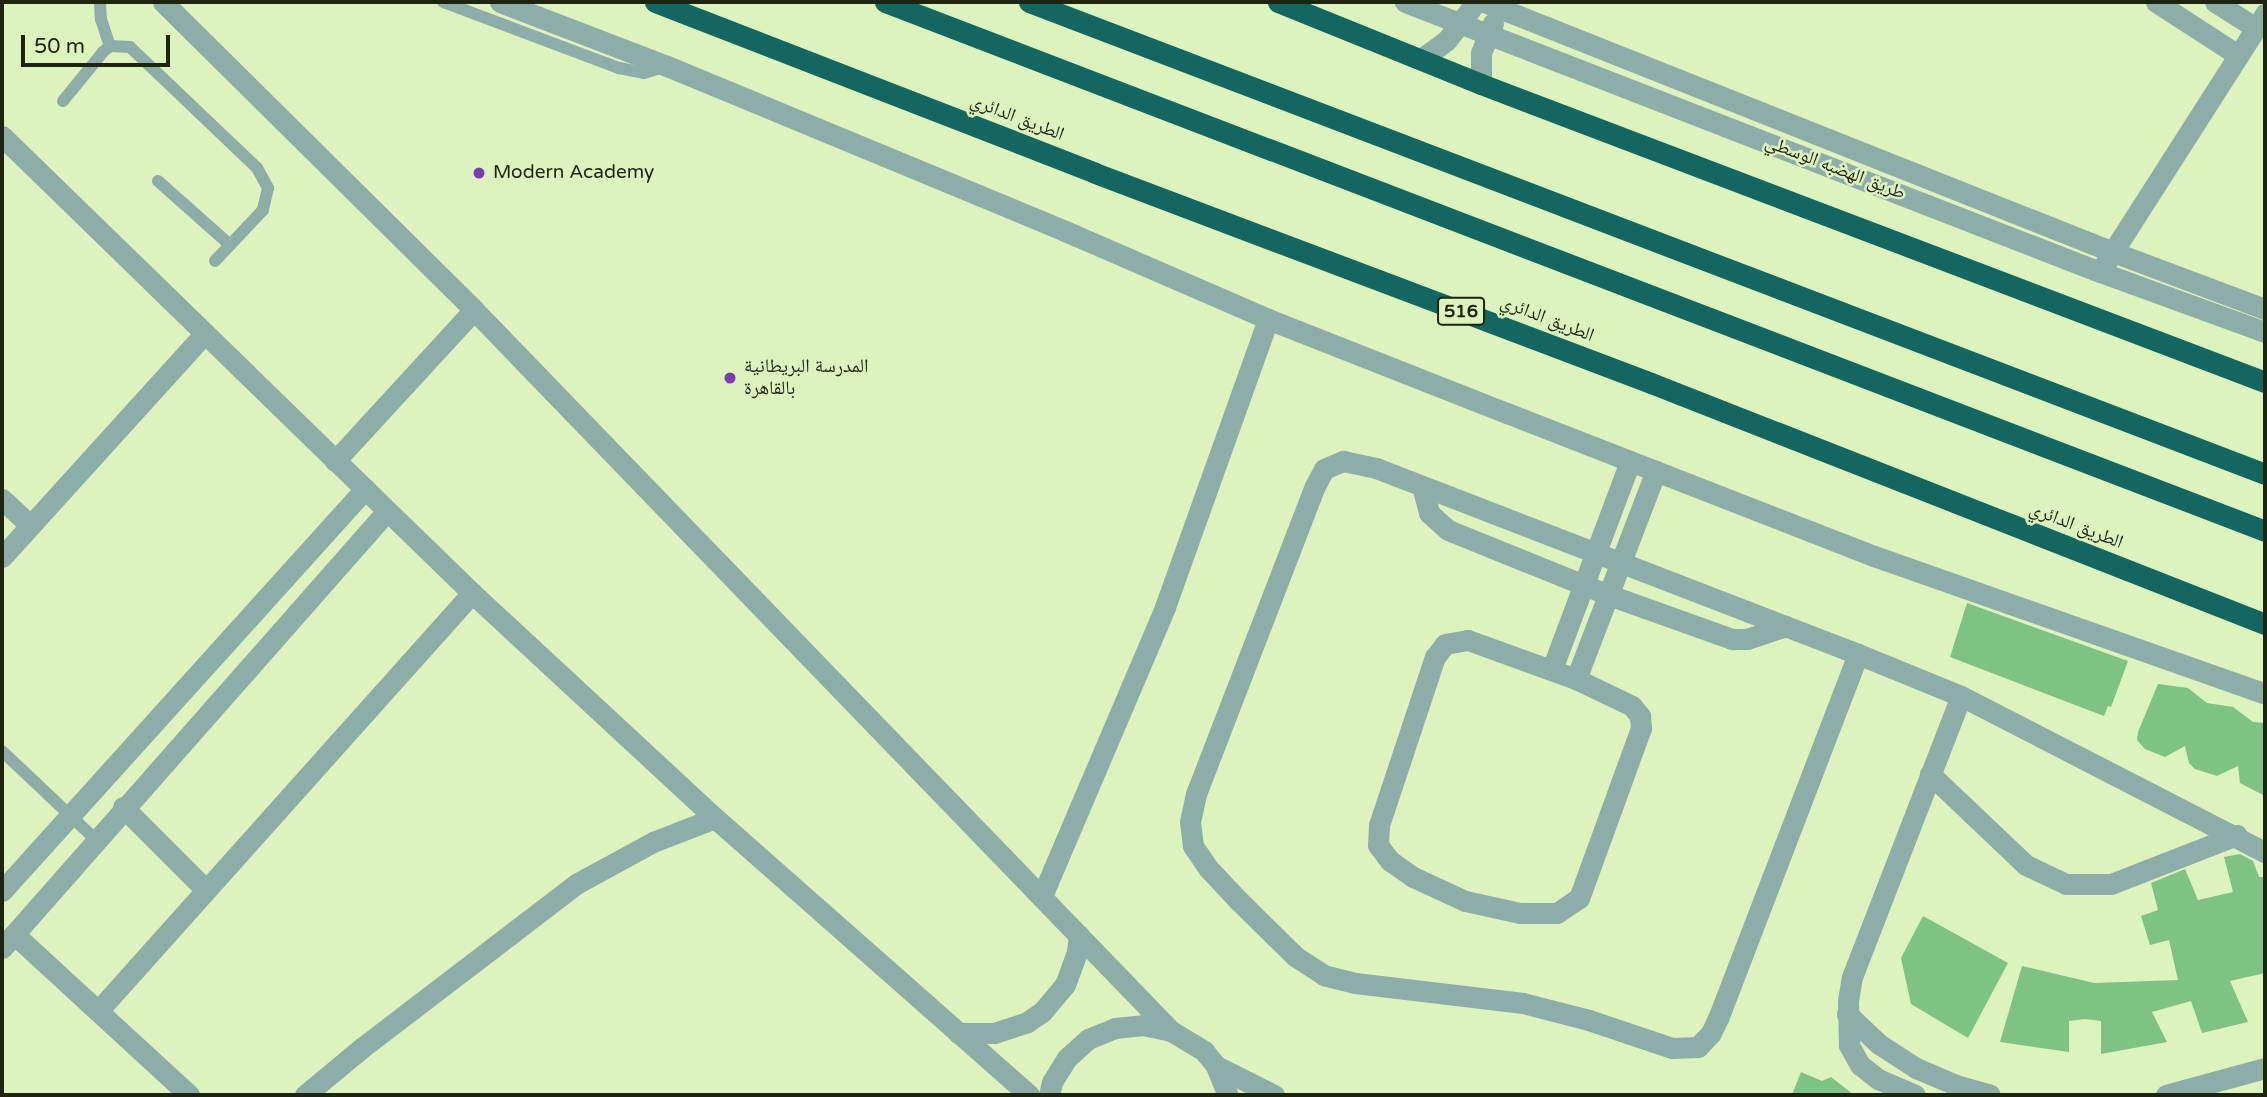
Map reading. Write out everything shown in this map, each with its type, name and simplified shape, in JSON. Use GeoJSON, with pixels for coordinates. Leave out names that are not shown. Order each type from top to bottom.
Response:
{"type":"FeatureCollection","features":[{"type":"Feature","properties":{"kind":"highway","name":"الطريق الدائري"},"geometry":{"type":"LineString","coordinates":[[655,2],[1095,173],[1651,383],[2265,624]]}},
{"type":"Feature","properties":{"kind":"highway"},"geometry":{"type":"LineString","coordinates":[[885,2],[2265,531]]}},
{"type":"Feature","properties":{"kind":"highway"},"geometry":{"type":"LineString","coordinates":[[1028,2],[2265,474]]}},
{"type":"Feature","properties":{"kind":"highway"},"geometry":{"type":"LineString","coordinates":[[1278,2],[1481,85],[2265,382]]}},
{"type":"Feature","properties":{"kind":"street"},"geometry":{"type":"LineString","coordinates":[[163,2],[474,310],[1171,1031]]}},
{"type":"Feature","properties":{"kind":"street","name":"طريق الهضبه الوسطي"},"geometry":{"type":"LineString","coordinates":[[1405,2],[2100,272],[2265,332]]}},
{"type":"Feature","properties":{"kind":"street"},"geometry":{"type":"LineString","coordinates":[[1421,59],[1439,47],[1462,24],[1476,2]]}},
{"type":"Feature","properties":{"kind":"street"},"geometry":{"type":"LineString","coordinates":[[2156,2],[2238,55]]}},
{"type":"Feature","properties":{"kind":"street"},"geometry":{"type":"LineString","coordinates":[[2100,272],[2261,21],[2215,2]]}},
{"type":"Feature","properties":{"kind":"street"},"geometry":{"type":"LineString","coordinates":[[1481,85],[1479,64],[1498,4]]}},
{"type":"Feature","properties":{"kind":"street","name":"طريق الهضبه الوسطي"},"geometry":{"type":"LineString","coordinates":[[1498,4],[2113,252],[2265,309]]}},
{"type":"Feature","properties":{"kind":"street"},"geometry":{"type":"LineString","coordinates":[[507,12],[667,66],[1065,231],[1268,319],[1874,556],[2265,694]]}},
{"type":"Feature","properties":{"kind":"street"},"geometry":{"type":"LineString","coordinates":[[2,135],[472,593],[715,818],[1029,1095]]}},
{"type":"Feature","properties":{"kind":"street"},"geometry":{"type":"LineString","coordinates":[[335,461],[474,310]]}},
{"type":"Feature","properties":{"kind":"street"},"geometry":{"type":"LineString","coordinates":[[1042,896],[1165,607],[1268,319]]}},
{"type":"Feature","properties":{"kind":"street"},"geometry":{"type":"LineString","coordinates":[[4,549],[205,333]]}},
{"type":"Feature","properties":{"kind":"street"},"geometry":{"type":"LineString","coordinates":[[1552,669],[1630,461]]}},
{"type":"Feature","properties":{"kind":"street"},"geometry":{"type":"LineString","coordinates":[[1858,654],[1718,1018],[1711,1033],[1698,1047],[1672,1048],[1589,1020],[1523,1003],[1355,983],[1324,975],[1295,956],[1203,862],[1193,846],[1190,834],[1191,811],[1324,469],[1335,462],[1354,462],[1786,626],[1858,654],[1961,696],[2237,835],[2265,852]]}},
{"type":"Feature","properties":{"kind":"street"},"geometry":{"type":"LineString","coordinates":[[1576,679],[1656,471]]}},
{"type":"Feature","properties":{"kind":"street"},"geometry":{"type":"LineString","coordinates":[[1422,486],[1429,513],[1448,530],[1609,595],[1731,639],[1747,639],[1786,626]]}},
{"type":"Feature","properties":{"kind":"street"},"geometry":{"type":"LineString","coordinates":[[2,891],[365,489]]}},
{"type":"Feature","properties":{"kind":"street"},"geometry":{"type":"LineString","coordinates":[[2,499],[29,524]]}},
{"type":"Feature","properties":{"kind":"street"},"geometry":{"type":"LineString","coordinates":[[189,1095],[97,1011],[8,941],[123,807],[387,511]]}},
{"type":"Feature","properties":{"kind":"street"},"geometry":{"type":"LineString","coordinates":[[97,1011],[472,593]]}},
{"type":"Feature","properties":{"kind":"street"},"geometry":{"type":"LineString","coordinates":[[1468,640],[1552,669],[1632,706],[1642,722],[1578,898],[1572,905],[1548,915],[1492,908],[1438,890],[1390,861],[1378,845],[1379,825],[1439,650],[1452,641],[1468,640]]}},
{"type":"Feature","properties":{"kind":"street"},"geometry":{"type":"LineString","coordinates":[[1915,1095],[1878,1079],[1860,1065],[1849,1045],[1847,1014],[1852,977],[1961,696]]}},
{"type":"Feature","properties":{"kind":"street"},"geometry":{"type":"LineString","coordinates":[[1930,774],[2026,865],[2066,884],[2111,884],[2237,835]]}},
{"type":"Feature","properties":{"kind":"street"},"geometry":{"type":"LineString","coordinates":[[123,807],[205,889]]}},
{"type":"Feature","properties":{"kind":"street"},"geometry":{"type":"LineString","coordinates":[[305,1095],[363,1047],[576,884],[653,842],[715,818]]}},
{"type":"Feature","properties":{"kind":"street"},"geometry":{"type":"LineString","coordinates":[[958,1033],[1003,1031],[1027,1022],[1042,1012],[1065,985],[1077,952],[1079,935]]}},
{"type":"Feature","properties":{"kind":"street"},"geometry":{"type":"LineString","coordinates":[[1847,1014],[1897,1057],[1936,1077],[1981,1094]]}},
{"type":"Feature","properties":{"kind":"street"},"geometry":{"type":"LineString","coordinates":[[1049,1095],[1052,1082],[1067,1058],[1088,1039],[1115,1028],[1143,1025],[1171,1031],[1189,1039],[1216,1066],[1274,1095]]}},
{"type":"Feature","properties":{"kind":"street"},"geometry":{"type":"LineString","coordinates":[[1216,1066],[1228,1095]]}},
{"type":"Feature","properties":{"kind":"street"},"geometry":{"type":"LineString","coordinates":[[2175,1094],[2265,1068]]}},
{"type":"Feature","properties":{"kind":"lane"},"geometry":{"type":"LineString","coordinates":[[100,2],[101,19],[110,46]]}},
{"type":"Feature","properties":{"kind":"lane"},"geometry":{"type":"LineString","coordinates":[[443,2],[507,12]]}},
{"type":"Feature","properties":{"kind":"lane"},"geometry":{"type":"LineString","coordinates":[[63,101],[110,46]]}},
{"type":"Feature","properties":{"kind":"lane"},"geometry":{"type":"LineString","coordinates":[[110,46],[130,47],[138,53],[264,177],[267,200],[263,210],[215,261]]}},
{"type":"Feature","properties":{"kind":"lane"},"geometry":{"type":"LineString","coordinates":[[158,181],[230,245]]}},
{"type":"Feature","properties":{"kind":"lane"},"geometry":{"type":"LineString","coordinates":[[2,751],[96,840]]}},
{"type":"Feature","properties":{"kind":"building"},"geometry":{"type":"Polygon","coordinates":[[[1967,603],[2128,661],[2111,707],[2108,706],[2104,716],[1950,657],[1967,603]]]}},
{"type":"Feature","properties":{"kind":"building"},"geometry":{"type":"Polygon","coordinates":[[[2158,684],[2188,688],[2207,703],[2233,707],[2253,722],[2265,723],[2265,796],[2240,783],[2238,766],[2217,776],[2195,769],[2189,763],[2185,746],[2165,757],[2145,749],[2137,740],[2138,732],[2158,684]]]}},
{"type":"Feature","properties":{"kind":"building"},"geometry":{"type":"Polygon","coordinates":[[[2240,854],[2253,861],[2259,877],[2265,877],[2265,973],[2230,981],[2248,1022],[2202,1033],[2191,1001],[2152,1012],[2167,1042],[2101,1054],[2101,1021],[2085,1019],[2069,1021],[2069,1052],[2000,1042],[2022,966],[2094,983],[2178,980],[2169,940],[2150,945],[2141,916],[2158,910],[2151,883],[2185,869],[2198,900],[2233,892],[2224,857],[2240,854]]]}},
{"type":"Feature","properties":{"kind":"building"},"geometry":{"type":"Polygon","coordinates":[[[1923,916],[2008,963],[1968,1038],[1911,1004],[1901,958],[1923,916]]]}},
{"type":"Feature","properties":{"kind":"building"},"geometry":{"type":"Polygon","coordinates":[[[1801,1072],[1822,1081],[1831,1077],[1854,1095],[1792,1095],[1801,1072]]]}},
{"type":"Feature","properties":{"kind":"place","name":"Modern Academy"},"geometry":{"type":"Point","coordinates":[479,173]}},
{"type":"Feature","properties":{"kind":"place","name":"المدرسة البريطانية بالقاهرة"},"geometry":{"type":"Point","coordinates":[730,378]}}]}
